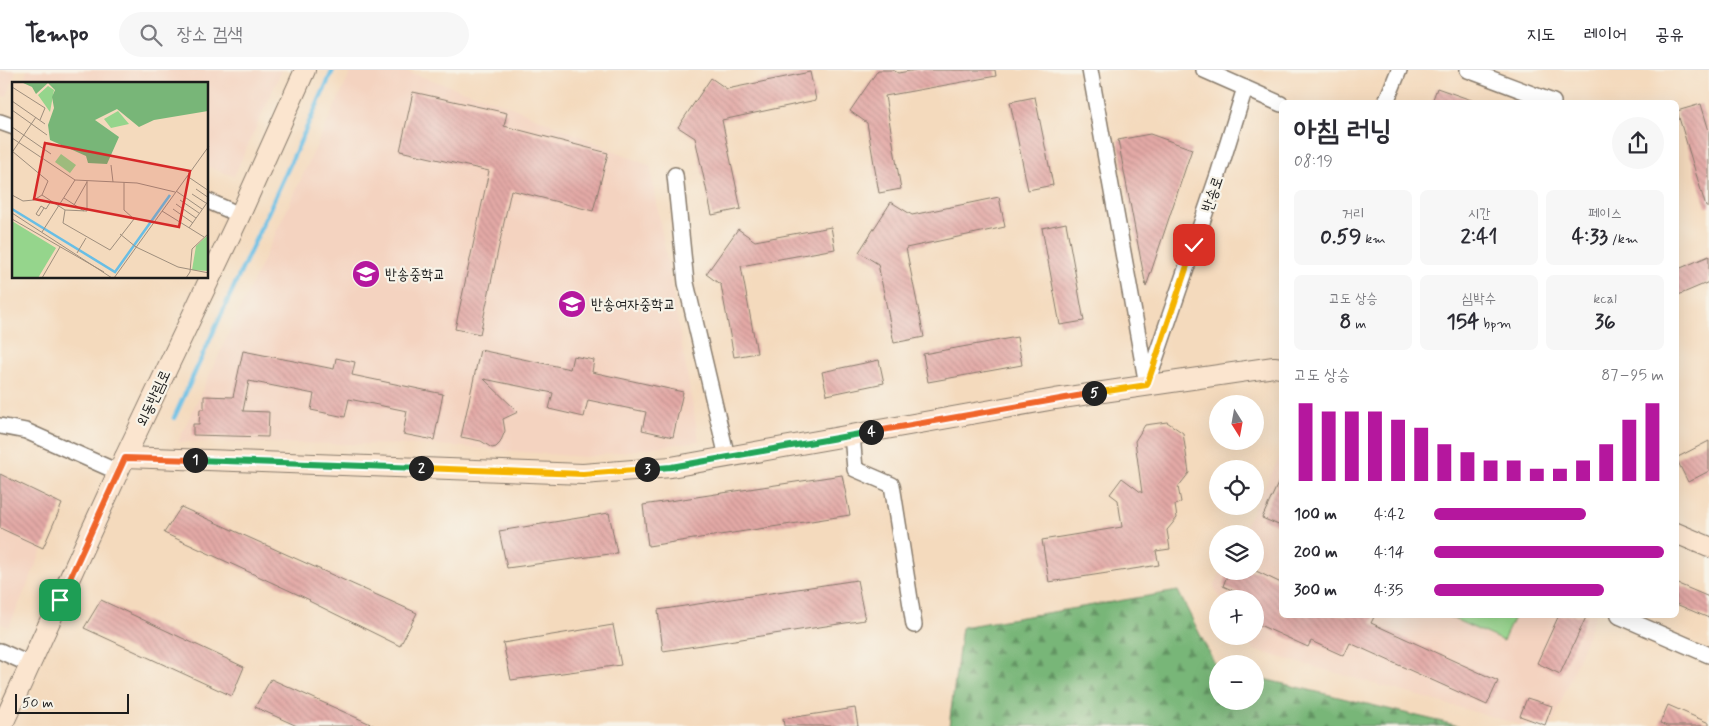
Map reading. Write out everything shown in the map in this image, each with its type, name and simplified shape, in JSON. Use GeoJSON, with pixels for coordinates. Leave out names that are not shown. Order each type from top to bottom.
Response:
{"type":"FeatureCollection","features":[{"type":"Feature","properties":{"kind":"street","name":"외동반림로"},"geometry":{"type":"LineString","coordinates":[[2,726],[240,215],[305,70]]}},
{"type":"Feature","properties":{"kind":"street"},"geometry":{"type":"LineString","coordinates":[[1090,70],[1147,385]]}},
{"type":"Feature","properties":{"kind":"street"},"geometry":{"type":"LineString","coordinates":[[1204,70],[1279,103]]}},
{"type":"Feature","properties":{"kind":"street"},"geometry":{"type":"LineString","coordinates":[[1387,100],[1399,70]]}},
{"type":"Feature","properties":{"kind":"street"},"geometry":{"type":"LineString","coordinates":[[1468,70],[1548,100]]}},
{"type":"Feature","properties":{"kind":"street","name":"반송로"},"geometry":{"type":"LineString","coordinates":[[1147,385],[1218,175],[1245,88]]}},
{"type":"Feature","properties":{"kind":"street"},"geometry":{"type":"LineString","coordinates":[[0,122],[12,126]]}},
{"type":"Feature","properties":{"kind":"street"},"geometry":{"type":"LineString","coordinates":[[675,175],[686,283],[726,457]]}},
{"type":"Feature","properties":{"kind":"street"},"geometry":{"type":"LineString","coordinates":[[209,201],[240,215]]}},
{"type":"Feature","properties":{"kind":"street"},"geometry":{"type":"LineString","coordinates":[[0,426],[26,431],[122,465],[583,474],[671,467],[1055,399],[1279,368]]}},
{"type":"Feature","properties":{"kind":"street"},"geometry":{"type":"LineString","coordinates":[[852,435],[855,469],[892,485],[914,626]]}},
{"type":"Feature","properties":{"kind":"street"},"geometry":{"type":"LineString","coordinates":[[1679,534],[1709,547]]}},
{"type":"Feature","properties":{"kind":"street"},"geometry":{"type":"LineString","coordinates":[[1624,618],[1709,656]]}},
{"type":"Feature","properties":{"kind":"street"},"geometry":{"type":"LineString","coordinates":[[0,651],[31,664]]}},
{"type":"Feature","properties":{"kind":"shaded area"},"geometry":{"type":"Polygon","coordinates":[[[0,70],[16,70],[7,97],[0,95],[0,70]]]}},
{"type":"Feature","properties":{"kind":"shaded area"},"geometry":{"type":"Polygon","coordinates":[[[27,70],[282,70],[234,176],[209,167],[209,82],[24,82],[27,70]]]}},
{"type":"Feature","properties":{"kind":"shaded area"},"geometry":{"type":"Polygon","coordinates":[[[352,70],[402,70],[509,106],[650,166],[699,441],[585,457],[440,445],[178,442],[352,70]]]}},
{"type":"Feature","properties":{"kind":"shaded area"},"geometry":{"type":"Polygon","coordinates":[[[1279,458],[1279,618],[1594,618],[1552,726],[1525,726],[1254,650],[1251,645],[1264,645],[1264,590],[1216,590],[1214,587],[1217,580],[1264,580],[1264,525],[1246,525],[1250,515],[1264,515],[1264,488],[1279,458]]]}},
{"type":"Feature","properties":{"kind":"shaded area"},"geometry":{"type":"Polygon","coordinates":[[[0,474],[62,504],[9,627],[0,623],[0,474]]]}},
{"type":"Feature","properties":{"kind":"green space"},"geometry":{"type":"Polygon","coordinates":[[[1178,591],[1210,655],[1209,710],[1264,710],[1264,679],[1459,726],[949,726],[962,627],[1178,591]]]}},
{"type":"Feature","properties":{"kind":"green space"},"geometry":{"type":"Polygon","coordinates":[[[1452,618],[1514,618],[1503,641],[1452,618]]]}},
{"type":"Feature","properties":{"kind":"building"},"geometry":{"type":"Polygon","coordinates":[[[878,70],[893,70],[898,73],[916,70],[995,70],[996,76],[885,96],[901,189],[879,193],[867,123],[850,111],[878,70]]]}},
{"type":"Feature","properties":{"kind":"building"},"geometry":{"type":"Polygon","coordinates":[[[810,72],[816,100],[722,120],[741,209],[712,215],[695,138],[678,127],[711,78],[727,89],[810,72]]]}},
{"type":"Feature","properties":{"kind":"building"},"geometry":{"type":"Polygon","coordinates":[[[1437,88],[1471,100],[1433,100],[1437,88]]]}},
{"type":"Feature","properties":{"kind":"building"},"geometry":{"type":"Polygon","coordinates":[[[413,92],[507,113],[504,126],[608,153],[593,211],[511,190],[480,334],[455,329],[489,171],[400,151],[413,92]]]}},
{"type":"Feature","properties":{"kind":"building"},"geometry":{"type":"Polygon","coordinates":[[[1035,97],[1053,185],[1028,190],[1010,102],[1035,97]]]}},
{"type":"Feature","properties":{"kind":"building"},"geometry":{"type":"Polygon","coordinates":[[[1701,104],[1709,131],[1709,207],[1706,207],[1679,118],[1679,110],[1701,104]]]}},
{"type":"Feature","properties":{"kind":"building"},"geometry":{"type":"Polygon","coordinates":[[[1150,134],[1192,149],[1146,287],[1118,140],[1150,134]]]}},
{"type":"Feature","properties":{"kind":"building"},"geometry":{"type":"Polygon","coordinates":[[[999,197],[1005,227],[906,248],[924,337],[894,343],[878,264],[859,252],[891,202],[912,215],[999,197]]]}},
{"type":"Feature","properties":{"kind":"building"},"geometry":{"type":"Polygon","coordinates":[[[1066,223],[1084,321],[1060,325],[1042,228],[1066,223]]]}},
{"type":"Feature","properties":{"kind":"building"},"geometry":{"type":"Polygon","coordinates":[[[831,227],[835,249],[741,266],[757,353],[734,357],[721,285],[706,274],[738,229],[755,241],[831,227]]]}},
{"type":"Feature","properties":{"kind":"building"},"geometry":{"type":"Polygon","coordinates":[[[1709,256],[1709,282],[1679,295],[1679,269],[1709,256]]]}},
{"type":"Feature","properties":{"kind":"building"},"geometry":{"type":"Polygon","coordinates":[[[1017,337],[1022,365],[928,382],[923,354],[1017,337]]]}},
{"type":"Feature","properties":{"kind":"building"},"geometry":{"type":"Polygon","coordinates":[[[480,350],[570,369],[573,356],[594,360],[592,372],[683,392],[673,437],[642,430],[646,412],[588,400],[584,417],[549,409],[553,393],[484,379],[518,412],[503,419],[505,431],[500,443],[496,447],[492,448],[481,441],[461,437],[480,350]]]}},
{"type":"Feature","properties":{"kind":"building"},"geometry":{"type":"Polygon","coordinates":[[[243,351],[334,369],[336,358],[355,362],[352,375],[443,394],[434,440],[403,434],[407,411],[349,399],[345,417],[311,410],[314,394],[249,381],[243,411],[269,412],[268,437],[193,435],[193,424],[199,424],[200,409],[204,409],[204,396],[233,397],[243,351]]]}},
{"type":"Feature","properties":{"kind":"building"},"geometry":{"type":"Polygon","coordinates":[[[879,360],[884,383],[827,395],[822,372],[879,360]]]}},
{"type":"Feature","properties":{"kind":"building"},"geometry":{"type":"Polygon","coordinates":[[[1167,422],[1183,433],[1189,473],[1178,487],[1181,502],[1175,505],[1177,518],[1167,530],[1170,549],[1156,551],[1159,565],[1049,582],[1042,540],[1122,527],[1118,500],[1110,494],[1122,478],[1142,493],[1135,441],[1145,425],[1167,422]]]}},
{"type":"Feature","properties":{"kind":"building"},"geometry":{"type":"Polygon","coordinates":[[[1709,441],[1709,471],[1688,482],[1679,464],[1679,456],[1709,441]]]}},
{"type":"Feature","properties":{"kind":"building"},"geometry":{"type":"Polygon","coordinates":[[[0,474],[62,504],[43,548],[0,528],[0,474]]]}},
{"type":"Feature","properties":{"kind":"building"},"geometry":{"type":"Polygon","coordinates":[[[842,475],[850,515],[648,546],[643,505],[842,475]]]}},
{"type":"Feature","properties":{"kind":"building"},"geometry":{"type":"Polygon","coordinates":[[[1279,481],[1279,525],[1262,518],[1279,481]]]}},
{"type":"Feature","properties":{"kind":"building"},"geometry":{"type":"Polygon","coordinates":[[[181,507],[417,613],[400,646],[310,600],[164,533],[181,507]]]}},
{"type":"Feature","properties":{"kind":"building"},"geometry":{"type":"Polygon","coordinates":[[[609,513],[617,553],[507,568],[499,531],[609,513]]]}},
{"type":"Feature","properties":{"kind":"building"},"geometry":{"type":"Polygon","coordinates":[[[1264,575],[1279,582],[1279,618],[1374,618],[1371,623],[1498,681],[1487,705],[1350,643],[1344,656],[1311,641],[1308,647],[1264,627],[1264,590],[1232,590],[1223,586],[1225,580],[1264,580],[1264,575]]]}},
{"type":"Feature","properties":{"kind":"building"},"geometry":{"type":"Polygon","coordinates":[[[857,580],[865,620],[663,651],[658,610],[857,580]]]}},
{"type":"Feature","properties":{"kind":"building"},"geometry":{"type":"Polygon","coordinates":[[[1679,584],[1709,597],[1709,618],[1679,605],[1679,584]]]}},
{"type":"Feature","properties":{"kind":"building"},"geometry":{"type":"Polygon","coordinates":[[[101,600],[244,667],[232,696],[84,628],[101,600]]]}},
{"type":"Feature","properties":{"kind":"building"},"geometry":{"type":"Polygon","coordinates":[[[1558,618],[1586,618],[1560,674],[1537,663],[1558,618]]]}},
{"type":"Feature","properties":{"kind":"building"},"geometry":{"type":"Polygon","coordinates":[[[613,625],[621,665],[511,680],[503,643],[613,625]]]}},
{"type":"Feature","properties":{"kind":"building"},"geometry":{"type":"Polygon","coordinates":[[[271,679],[375,726],[297,726],[255,707],[271,679]]]}},
{"type":"Feature","properties":{"kind":"building"},"geometry":{"type":"Polygon","coordinates":[[[1527,698],[1552,706],[1545,725],[1520,716],[1527,698]]]}},
{"type":"Feature","properties":{"kind":"building"},"geometry":{"type":"Polygon","coordinates":[[[1668,705],[1709,723],[1709,726],[1667,726],[1660,723],[1668,705]]]}},
{"type":"Feature","properties":{"kind":"building"},"geometry":{"type":"Polygon","coordinates":[[[855,708],[858,726],[784,726],[783,719],[855,708]]]}},
{"type":"Feature","properties":{"kind":"waterway"},"geometry":{"type":"LineString","coordinates":[[174,418],[333,70]]}},
{"type":"Feature","properties":{"kind":"place","name":"반송중학교"},"geometry":{"type":"Point","coordinates":[366,274]}},
{"type":"Feature","properties":{"kind":"place","name":"반송여자중학교"},"geometry":{"type":"Point","coordinates":[572,304]}},
{"type":"Feature","properties":{"kind":"route"},"geometry":{"type":"LineString","coordinates":[[60,600],[125,458],[583,474],[671,467],[1055,399],[1147,385],[1194,245]]}}]}
